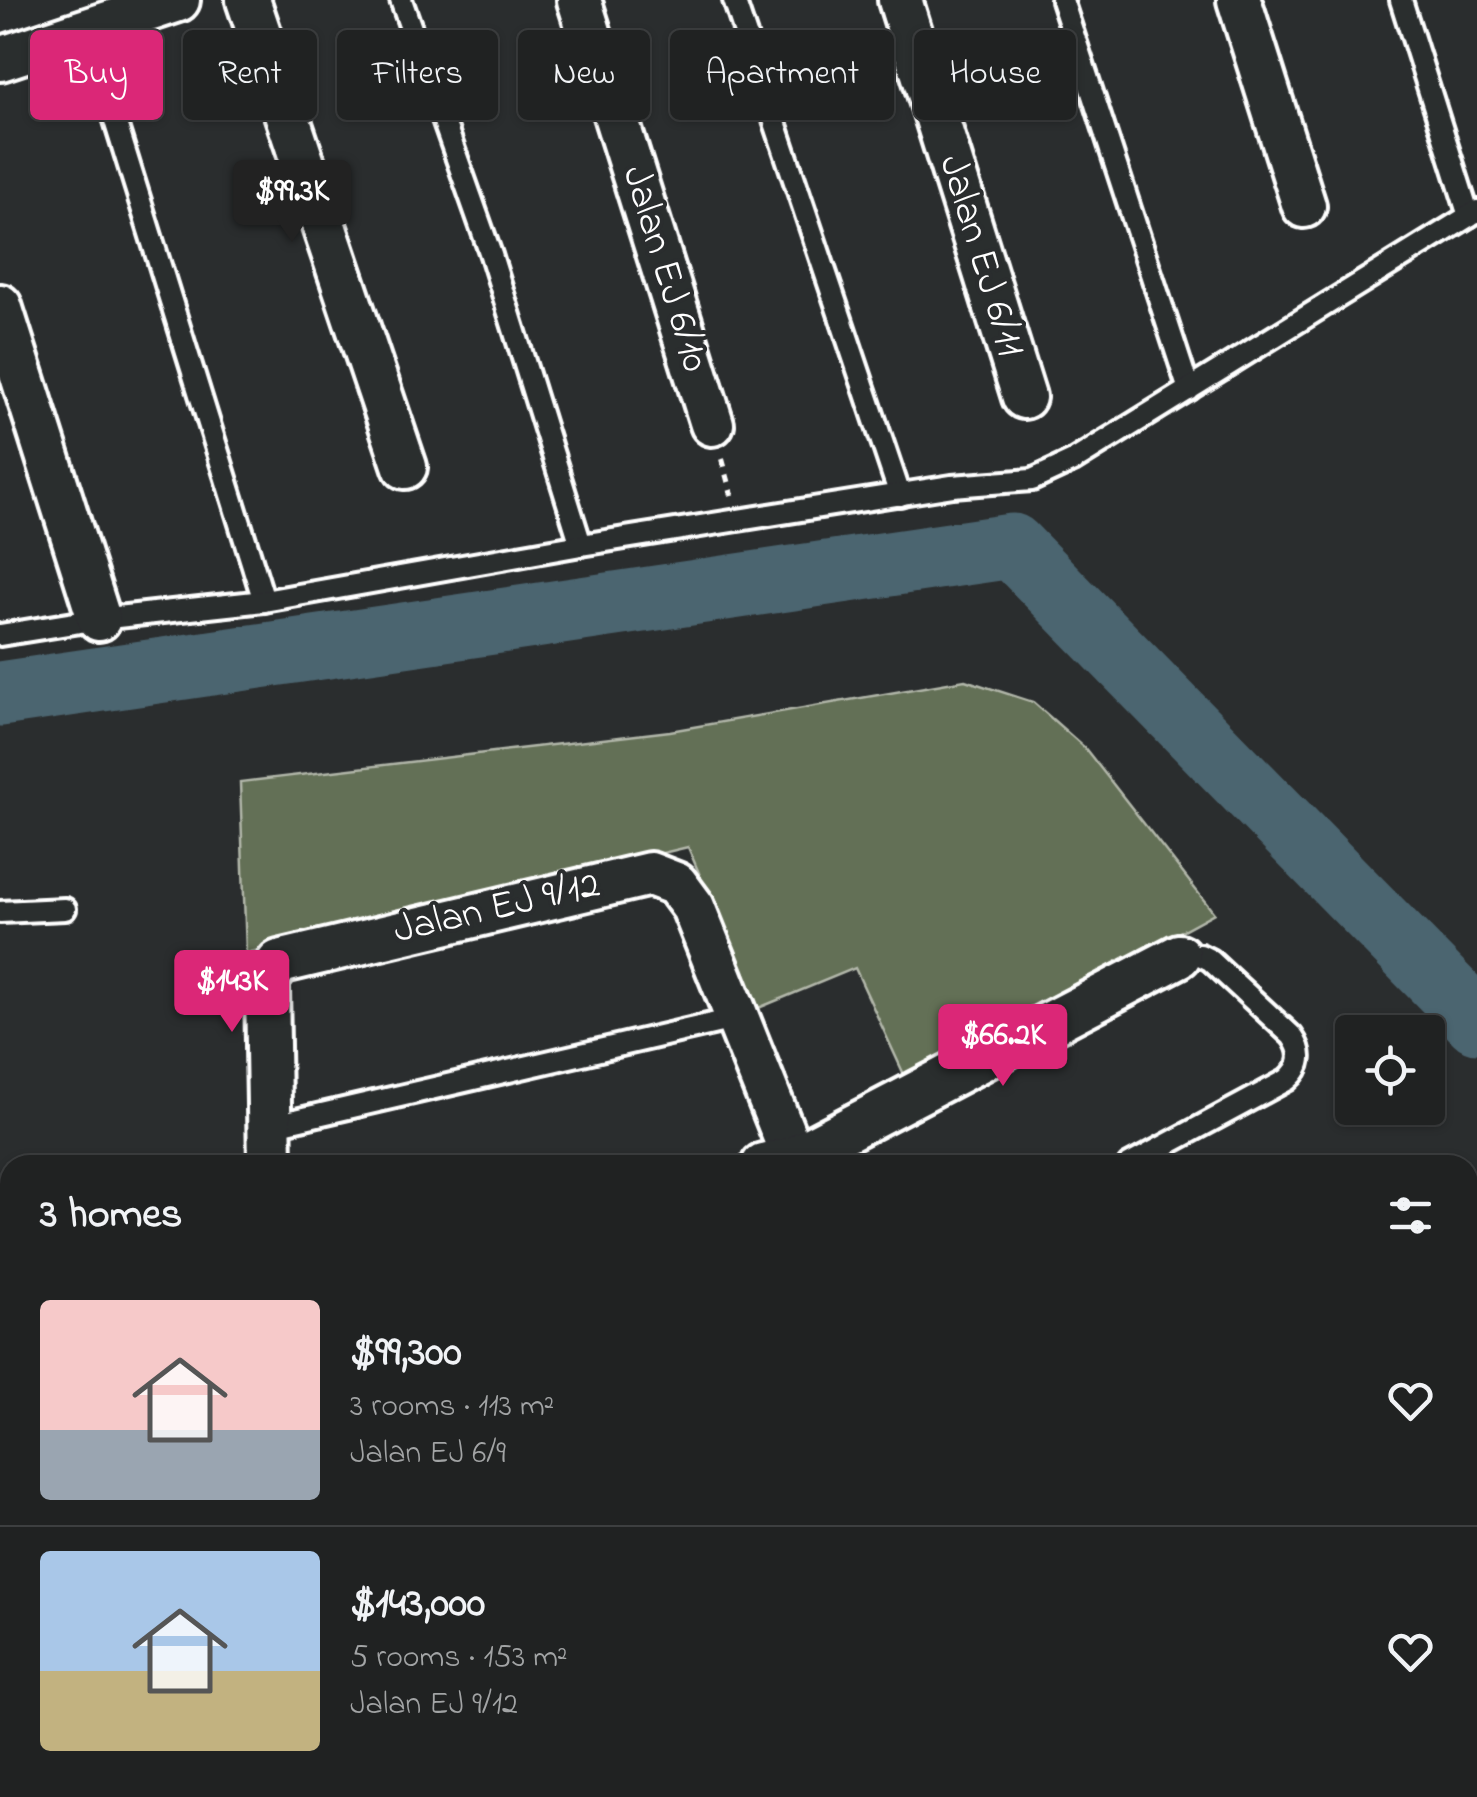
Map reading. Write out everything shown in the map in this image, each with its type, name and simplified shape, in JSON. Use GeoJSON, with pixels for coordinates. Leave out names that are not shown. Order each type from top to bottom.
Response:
{"type":"FeatureCollection","features":[{"type":"Feature","properties":{"kind":"street"},"geometry":{"type":"LineString","coordinates":[[86,30],[178,0]]}},
{"type":"Feature","properties":{"kind":"street"},"geometry":{"type":"LineString","coordinates":[[248,0],[405,467]]}},
{"type":"Feature","properties":{"kind":"street","name":"Jalan EJ 6/10"},"geometry":{"type":"LineString","coordinates":[[579,0],[712,424]]}},
{"type":"Feature","properties":{"kind":"street","name":"Jalan EJ 6/11"},"geometry":{"type":"LineString","coordinates":[[900,0],[1024,398]]}},
{"type":"Feature","properties":{"kind":"street"},"geometry":{"type":"LineString","coordinates":[[1239,0],[1304,206]]}},
{"type":"Feature","properties":{"kind":"street"},"geometry":{"type":"LineString","coordinates":[[0,59],[30,49]]}},
{"type":"Feature","properties":{"kind":"street"},"geometry":{"type":"LineString","coordinates":[[0,306],[99,619]]}},
{"type":"Feature","properties":{"kind":"street","name":"Jalan EJ 9/12"},"geometry":{"type":"LineString","coordinates":[[270,1145],[267,986],[272,969],[288,959],[636,876],[664,877],[686,894],[693,907],[738,1018]]}},
{"type":"Feature","properties":{"kind":"street"},"geometry":{"type":"LineString","coordinates":[[799,1155],[1180,956]]}},
{"type":"Feature","properties":{"kind":"street"},"geometry":{"type":"LineString","coordinates":[[738,1018],[781,1155]]}},
{"type":"Feature","properties":{"kind":"lane"},"geometry":{"type":"LineString","coordinates":[[401,0],[491,256],[581,545]]}},
{"type":"Feature","properties":{"kind":"lane"},"geometry":{"type":"LineString","coordinates":[[734,0],[900,495]]}},
{"type":"Feature","properties":{"kind":"lane"},"geometry":{"type":"LineString","coordinates":[[1062,0],[1189,390]]}},
{"type":"Feature","properties":{"kind":"lane"},"geometry":{"type":"LineString","coordinates":[[0,635],[99,619],[264,601],[739,520],[1032,480],[1056,471],[1473,213],[1401,0]]}},
{"type":"Feature","properties":{"kind":"lane"},"geometry":{"type":"LineString","coordinates":[[114,120],[264,601]]}},
{"type":"Feature","properties":{"kind":"lane"},"geometry":{"type":"LineString","coordinates":[[0,912],[65,909]]}},
{"type":"Feature","properties":{"kind":"lane"},"geometry":{"type":"LineString","coordinates":[[1148,1155],[1287,1080],[1297,1072],[1301,1059],[1292,1036],[1210,960],[1200,955],[1180,956]]}},
{"type":"Feature","properties":{"kind":"lane"},"geometry":{"type":"LineString","coordinates":[[270,1145],[738,1018]]}},
{"type":"Feature","properties":{"kind":"path"},"geometry":{"type":"LineString","coordinates":[[712,424],[739,520]]}},
{"type":"Feature","properties":{"kind":"green space"},"geometry":{"type":"Polygon","coordinates":[[[965,680],[1033,702],[1084,747],[1214,913],[907,1081],[855,968],[756,1009],[688,847],[246,953],[240,782],[670,731],[965,680]]]}},
{"type":"Feature","properties":{"kind":"waterway"},"geometry":{"type":"LineString","coordinates":[[0,694],[1012,546],[1477,1021]]}}]}
